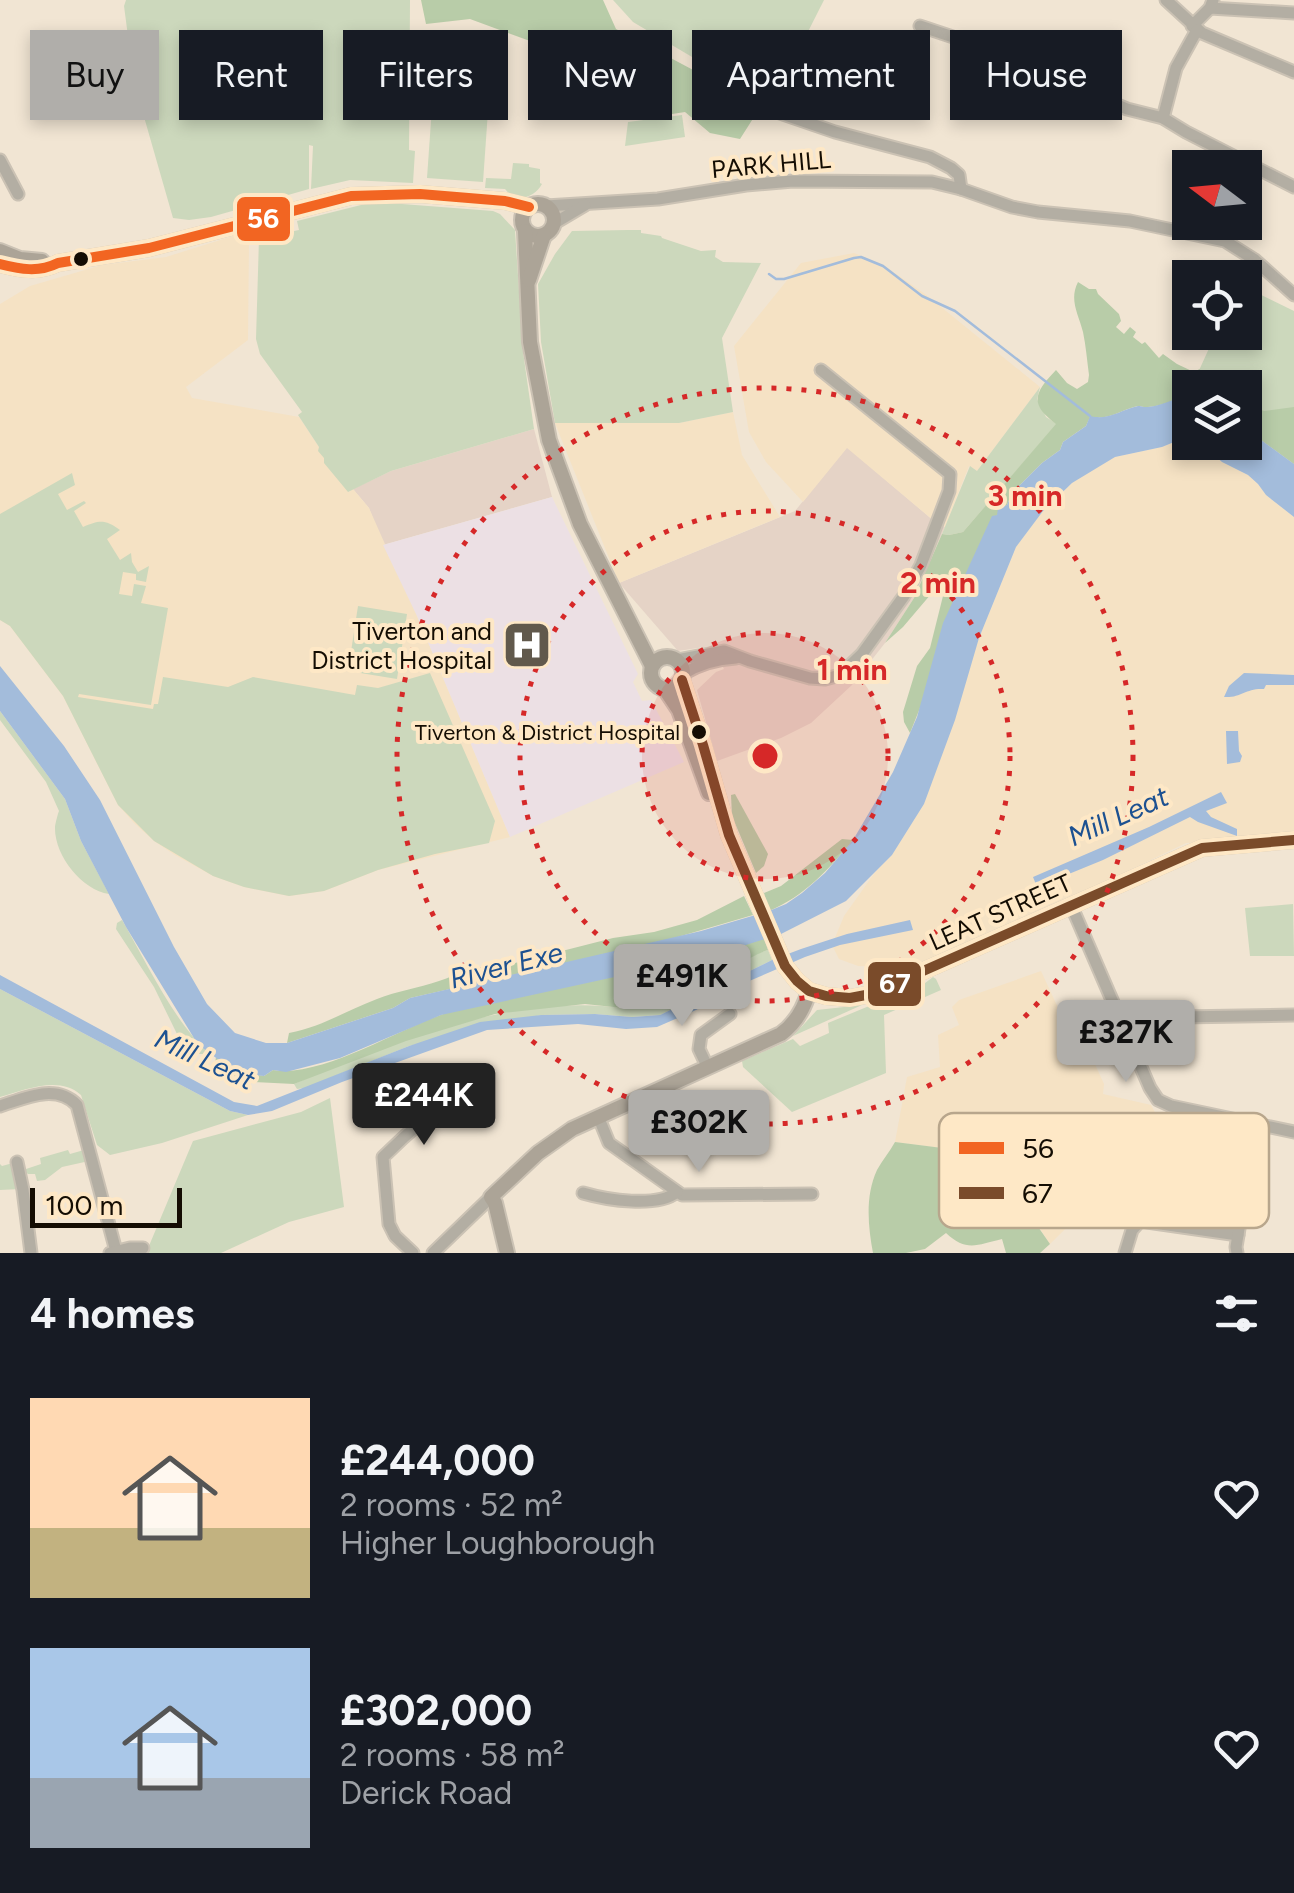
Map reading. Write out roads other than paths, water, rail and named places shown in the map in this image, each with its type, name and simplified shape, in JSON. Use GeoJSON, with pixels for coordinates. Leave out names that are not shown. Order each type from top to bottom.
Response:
{"type":"FeatureCollection","features":[{"type":"Feature","properties":{"kind":"main road"},"geometry":{"type":"LineString","coordinates":[[0,264],[33,270],[48,268],[162,244],[351,196],[420,194],[529,207]]}},
{"type":"Feature","properties":{"kind":"main road"},"geometry":{"type":"LineString","coordinates":[[492,200],[534,236],[548,229]]}},
{"type":"Feature","properties":{"kind":"main road"},"geometry":{"type":"LineString","coordinates":[[527,286],[553,214],[546,206],[536,204],[524,212],[523,226],[530,342],[549,440],[580,524],[652,666],[652,682],[660,688],[675,687],[677,668]]}},
{"type":"Feature","properties":{"kind":"main road"},"geometry":{"type":"LineString","coordinates":[[0,251],[20,259],[58,263]]}},
{"type":"Feature","properties":{"kind":"main road"},"geometry":{"type":"LineString","coordinates":[[628,619],[677,668],[729,835]]}},
{"type":"Feature","properties":{"kind":"main road"},"geometry":{"type":"LineString","coordinates":[[652,666],[660,658],[677,668]]}},
{"type":"Feature","properties":{"kind":"main road"},"geometry":{"type":"LineString","coordinates":[[507,1253],[496,1203],[491,1197],[552,1141],[598,1116],[782,1034],[804,1006],[809,991],[785,966],[702,776],[679,710],[665,689]]}},
{"type":"Feature","properties":{"kind":"main road","name":"LEAT STREET"},"geometry":{"type":"LineString","coordinates":[[809,991],[850,998],[871,994],[1202,848],[1294,840]]}},
{"type":"Feature","properties":{"kind":"street"},"geometry":{"type":"LineString","coordinates":[[1166,0],[1194,28],[1294,72]]}},
{"type":"Feature","properties":{"kind":"street"},"geometry":{"type":"LineString","coordinates":[[1163,118],[1176,68],[1194,28],[1212,4],[1294,13]]}},
{"type":"Feature","properties":{"kind":"street"},"geometry":{"type":"LineString","coordinates":[[920,26],[950,37]]}},
{"type":"Feature","properties":{"kind":"street"},"geometry":{"type":"LineString","coordinates":[[1122,106],[1163,118],[1294,187]]}},
{"type":"Feature","properties":{"kind":"street","name":"PARK HILL"},"geometry":{"type":"LineString","coordinates":[[802,120],[930,158],[951,168],[962,189]]}},
{"type":"Feature","properties":{"kind":"street"},"geometry":{"type":"LineString","coordinates":[[1198,138],[1224,143],[1294,178]]}},
{"type":"Feature","properties":{"kind":"street"},"geometry":{"type":"LineString","coordinates":[[2,168],[18,194]]}},
{"type":"Feature","properties":{"kind":"street","name":"PARK HILL"},"geometry":{"type":"LineString","coordinates":[[546,206],[658,199],[793,181],[932,182],[1012,207],[1130,221],[1214,238],[1233,245],[1294,295]]}},
{"type":"Feature","properties":{"kind":"street","name":"PARK HILL"},"geometry":{"type":"LineString","coordinates":[[548,229],[584,205]]}},
{"type":"Feature","properties":{"kind":"street"},"geometry":{"type":"LineString","coordinates":[[677,668],[740,658],[810,678],[840,675],[862,654],[921,565],[949,491],[950,474],[822,370]]}},
{"type":"Feature","properties":{"kind":"street"},"geometry":{"type":"LineString","coordinates":[[1071,905],[1153,1095],[1171,1106],[1204,1113]]}},
{"type":"Feature","properties":{"kind":"street"},"geometry":{"type":"LineString","coordinates":[[708,1068],[699,1048],[701,1035],[730,1014]]}},
{"type":"Feature","properties":{"kind":"street"},"geometry":{"type":"LineString","coordinates":[[1119,1018],[1294,1015]]}},
{"type":"Feature","properties":{"kind":"street"},"geometry":{"type":"LineString","coordinates":[[0,1106],[54,1092],[71,1098],[77,1105],[113,1252],[144,1248]]}},
{"type":"Feature","properties":{"kind":"street"},"geometry":{"type":"LineString","coordinates":[[413,1253],[388,1224],[383,1157],[428,1117],[454,1110]]}},
{"type":"Feature","properties":{"kind":"street"},"geometry":{"type":"LineString","coordinates":[[598,1116],[609,1143],[678,1192],[690,1196],[812,1194]]}},
{"type":"Feature","properties":{"kind":"street"},"geometry":{"type":"LineString","coordinates":[[1269,1127],[1294,1132]]}},
{"type":"Feature","properties":{"kind":"street"},"geometry":{"type":"LineString","coordinates":[[17,1162],[28,1179],[31,1253]]}},
{"type":"Feature","properties":{"kind":"street"},"geometry":{"type":"LineString","coordinates":[[583,1193],[632,1200],[670,1198],[678,1192]]}},
{"type":"Feature","properties":{"kind":"street"},"geometry":{"type":"LineString","coordinates":[[433,1253],[491,1197]]}},
{"type":"Feature","properties":{"kind":"street"},"geometry":{"type":"LineString","coordinates":[[1125,1253],[1134,1228]]}},
{"type":"Feature","properties":{"kind":"street"},"geometry":{"type":"LineString","coordinates":[[1193,1228],[1238,1234]]}},
{"type":"Feature","properties":{"kind":"street"},"geometry":{"type":"LineString","coordinates":[[1237,1253],[1239,1228]]}},
{"type":"Feature","properties":{"kind":"water"},"geometry":{"type":"Polygon","coordinates":[[[1172,400],[1172,443],[1115,457],[1072,483],[1043,511],[1016,547],[979,638],[955,720],[924,804],[892,855],[846,901],[781,934],[711,956],[441,1015],[340,1058],[286,1072],[273,1070],[264,1076],[228,1065],[197,1043],[126,927],[81,841],[65,799],[0,711],[0,666],[64,746],[100,800],[207,1004],[235,1033],[266,1043],[287,1043],[393,1008],[410,998],[701,931],[769,911],[802,893],[853,840],[893,772],[917,717],[943,623],[992,516],[1007,505],[1012,493],[1042,463],[1060,450],[1063,442],[1086,426],[1090,416],[1106,417],[1137,406],[1151,407],[1172,400]]]}},
{"type":"Feature","properties":{"kind":"water"},"geometry":{"type":"Polygon","coordinates":[[[1262,441],[1294,464],[1294,517],[1248,475],[1220,460],[1262,460],[1262,441]]]}},
{"type":"Feature","properties":{"kind":"water"},"geometry":{"type":"Polygon","coordinates":[[[1244,673],[1294,675],[1294,685],[1266,685],[1264,689],[1224,697],[1229,686],[1244,673]]]}},
{"type":"Feature","properties":{"kind":"water"},"geometry":{"type":"Polygon","coordinates":[[[1226,731],[1238,731],[1240,762],[1227,764],[1226,731]]]}},
{"type":"Feature","properties":{"kind":"water"},"geometry":{"type":"Polygon","coordinates":[[[1221,792],[1227,803],[1206,811],[1237,829],[1237,836],[1190,817],[1037,887],[1033,877],[1221,792]]]}},
{"type":"Feature","properties":{"kind":"water"},"geometry":{"type":"Polygon","coordinates":[[[910,920],[913,930],[840,945],[805,957],[657,1027],[626,1029],[578,1024],[487,1030],[272,1111],[248,1115],[230,1111],[0,989],[0,975],[234,1102],[257,1106],[480,1022],[541,1015],[660,1015],[772,960],[847,934],[910,920]]]}},
{"type":"Feature","properties":{"kind":"waterway"},"geometry":{"type":"LineString","coordinates":[[769,274],[784,279],[861,257],[883,266],[922,296],[955,311],[1090,416]]}},
{"type":"Feature","properties":{"kind":"place","name":"Tiverton and District Hospital"},"geometry":{"type":"Point","coordinates":[527,645]}},
{"type":"Feature","properties":{"kind":"place","name":"Tiverton & District Hospital"},"geometry":{"type":"Point","coordinates":[699,732]}},
{"type":"Feature","properties":{"kind":"water label","name":"Mill Leat"},"geometry":{"type":"Point","coordinates":[1118,816]}},
{"type":"Feature","properties":{"kind":"water label","name":"River Exe"},"geometry":{"type":"Point","coordinates":[506,965]}},
{"type":"Feature","properties":{"kind":"water label","name":"Mill Leat"},"geometry":{"type":"Point","coordinates":[205,1059]}}]}
